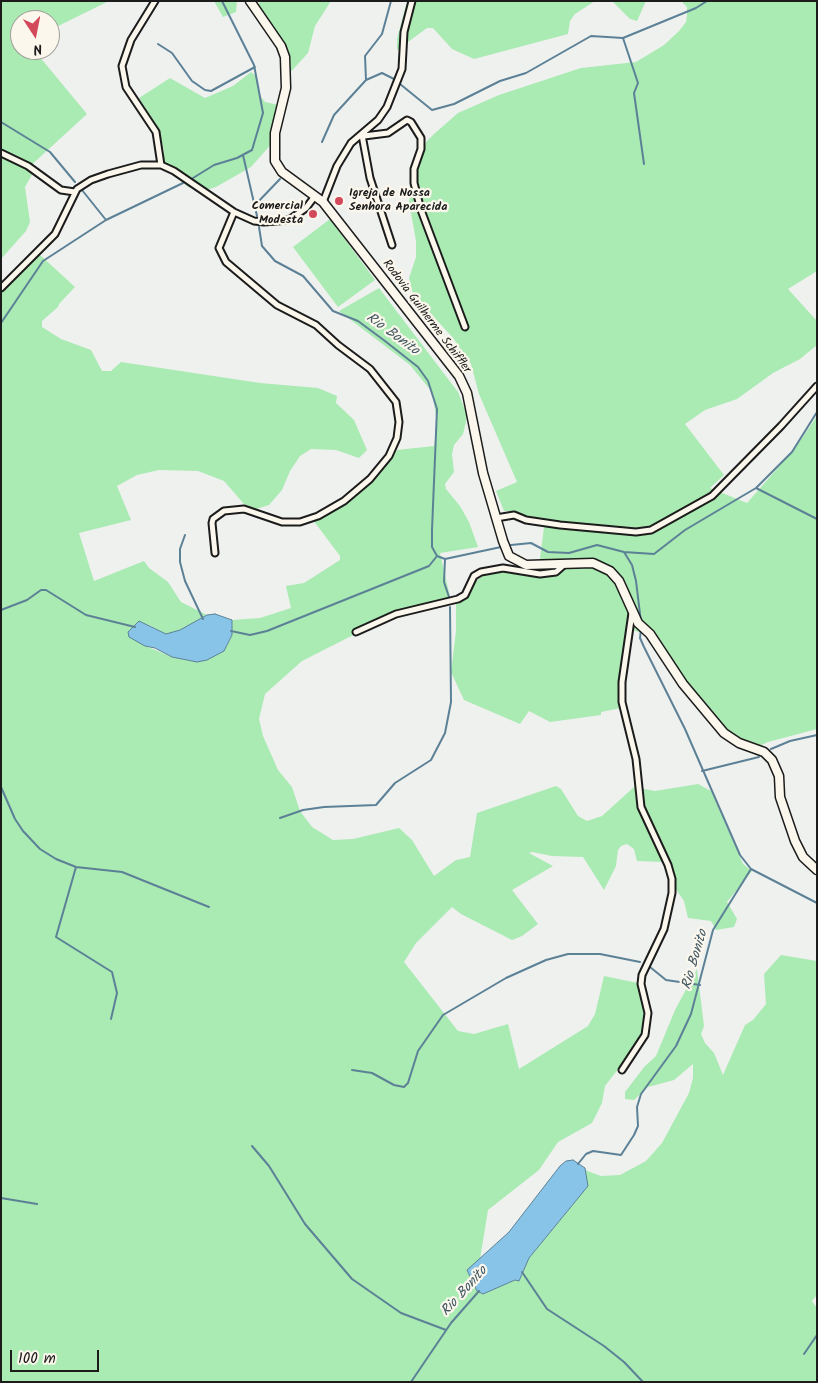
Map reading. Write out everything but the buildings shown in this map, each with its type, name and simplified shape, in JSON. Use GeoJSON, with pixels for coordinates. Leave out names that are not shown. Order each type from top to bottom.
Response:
{"type":"FeatureCollection","features":[{"type":"Feature","properties":{"kind":"street"},"geometry":{"type":"LineString","coordinates":[[155,1],[131,40],[122,66],[126,87],[156,132],[161,165]]}},
{"type":"Feature","properties":{"kind":"street","name":"Rodovia Guilherme Schiffler"},"geometry":{"type":"LineString","coordinates":[[250,1],[281,46],[285,57],[286,88],[276,133],[275,161],[282,172],[323,202],[459,376],[466,394],[483,473],[496,518],[503,541],[513,560],[526,565],[593,563],[610,571],[619,581],[632,613],[640,625],[650,634],[683,684],[724,733],[738,743],[764,752],[772,760],[779,776],[780,797],[795,841],[804,858],[817,870]]}},
{"type":"Feature","properties":{"kind":"street"},"geometry":{"type":"LineString","coordinates":[[323,202],[338,166],[351,143],[384,114],[402,70],[405,25],[412,1]]}},
{"type":"Feature","properties":{"kind":"street"},"geometry":{"type":"LineString","coordinates":[[361,135],[388,133],[407,120],[411,122],[421,138],[421,149],[414,169],[414,182],[421,210],[465,327]]}},
{"type":"Feature","properties":{"kind":"street"},"geometry":{"type":"LineString","coordinates":[[361,135],[370,178],[392,245]]}},
{"type":"Feature","properties":{"kind":"street"},"geometry":{"type":"LineString","coordinates":[[1,153],[28,166],[61,190],[75,192]]}},
{"type":"Feature","properties":{"kind":"street"},"geometry":{"type":"LineString","coordinates":[[1,288],[55,234],[75,192],[91,180],[108,174],[141,165],[161,165],[174,171],[234,212],[254,221],[280,222],[297,215],[306,208],[315,196]]}},
{"type":"Feature","properties":{"kind":"street"},"geometry":{"type":"LineString","coordinates":[[215,553],[212,523],[213,519],[224,512],[244,509],[282,522],[300,522],[318,516],[344,500],[370,479],[389,456],[397,438],[399,422],[396,402],[370,369],[338,345],[316,325],[277,305],[226,262],[219,248],[234,212]]}},
{"type":"Feature","properties":{"kind":"street"},"geometry":{"type":"LineString","coordinates":[[496,518],[514,515],[526,520],[560,525],[636,532],[651,530],[712,496],[781,426],[817,386]]}},
{"type":"Feature","properties":{"kind":"street"},"geometry":{"type":"LineString","coordinates":[[356,632],[396,614],[458,599],[465,595],[474,576],[481,572],[503,568],[540,574],[556,572],[566,564]]}},
{"type":"Feature","properties":{"kind":"street"},"geometry":{"type":"LineString","coordinates":[[622,1070],[645,1034],[648,1013],[641,984],[642,976],[664,929],[672,893],[672,878],[668,865],[641,807],[636,760],[622,702],[622,682],[632,613]]}},
{"type":"Feature","properties":{"kind":"green space"},"geometry":{"type":"Polygon","coordinates":[[[1,1],[109,1],[60,25],[60,10],[10,10],[10,60],[42,60],[87,114],[27,169],[33,173],[25,187],[30,222],[26,231],[1,259],[1,1]]]}},
{"type":"Feature","properties":{"kind":"green space"},"geometry":{"type":"Polygon","coordinates":[[[214,1],[237,1],[236,12],[223,17],[214,1]]]}},
{"type":"Feature","properties":{"kind":"green space"},"geometry":{"type":"Polygon","coordinates":[[[260,1],[331,1],[315,26],[308,53],[287,76],[279,42],[256,12],[260,1]]]}},
{"type":"Feature","properties":{"kind":"green space"},"geometry":{"type":"Polygon","coordinates":[[[407,1],[595,1],[575,14],[570,21],[568,34],[474,59],[452,49],[433,28],[427,28],[397,50],[397,39],[407,1]]]}},
{"type":"Feature","properties":{"kind":"green space"},"geometry":{"type":"Polygon","coordinates":[[[612,1],[646,1],[637,21],[630,19],[612,1]]]}},
{"type":"Feature","properties":{"kind":"green space"},"geometry":{"type":"Polygon","coordinates":[[[681,1],[817,1],[817,271],[788,289],[817,321],[817,345],[800,359],[773,373],[737,399],[705,410],[685,424],[724,475],[710,488],[747,503],[796,447],[817,416],[817,729],[768,742],[757,747],[729,735],[647,636],[631,630],[621,708],[601,712],[601,715],[550,722],[529,711],[520,724],[464,700],[451,672],[456,631],[456,601],[470,585],[492,570],[503,566],[539,567],[544,527],[522,523],[508,511],[504,511],[496,491],[517,482],[479,394],[471,364],[453,338],[413,294],[409,278],[416,257],[416,241],[409,202],[412,177],[426,142],[458,113],[499,95],[581,68],[636,62],[664,45],[686,22],[687,7],[681,1]]]}},
{"type":"Feature","properties":{"kind":"green space"},"geometry":{"type":"Polygon","coordinates":[[[251,72],[256,76],[260,96],[265,102],[279,105],[274,141],[251,167],[216,187],[202,191],[188,187],[162,164],[164,150],[157,127],[139,98],[170,78],[205,98],[233,86],[251,72]]]}},
{"type":"Feature","properties":{"kind":"green space"},"geometry":{"type":"Polygon","coordinates":[[[330,219],[375,280],[338,307],[293,247],[330,219]]]}},
{"type":"Feature","properties":{"kind":"green space"},"geometry":{"type":"Polygon","coordinates":[[[34,252],[39,254],[75,287],[58,307],[42,321],[42,327],[61,339],[91,350],[102,371],[111,371],[121,362],[260,383],[318,388],[337,396],[336,403],[354,420],[367,450],[359,458],[336,450],[311,449],[300,456],[290,471],[282,490],[269,505],[256,509],[244,504],[224,481],[198,471],[159,470],[137,475],[117,486],[131,520],[79,533],[94,581],[144,561],[149,568],[168,582],[181,602],[207,615],[175,633],[166,634],[149,625],[143,645],[172,657],[197,662],[207,660],[227,646],[232,635],[232,620],[260,618],[291,608],[286,586],[304,583],[340,560],[340,556],[313,520],[331,509],[335,509],[392,458],[397,450],[434,446],[437,422],[432,392],[410,365],[339,311],[379,288],[458,392],[467,415],[463,434],[454,445],[452,454],[454,472],[445,484],[446,489],[460,506],[469,522],[478,547],[440,553],[451,601],[375,624],[302,661],[265,694],[259,719],[263,736],[278,770],[292,787],[300,811],[312,827],[333,840],[353,839],[399,828],[412,840],[434,876],[456,860],[470,857],[477,813],[556,786],[561,789],[578,816],[587,821],[602,816],[634,787],[655,791],[698,784],[711,791],[743,864],[752,871],[727,902],[737,919],[734,927],[716,930],[711,921],[688,918],[684,901],[667,876],[663,862],[637,861],[634,849],[627,844],[621,846],[618,850],[616,866],[604,890],[583,857],[552,856],[532,852],[529,853],[553,866],[512,890],[538,924],[522,936],[512,940],[461,914],[452,907],[416,943],[404,962],[458,1031],[474,1034],[508,1024],[519,1069],[588,1026],[595,1014],[604,976],[638,983],[650,1011],[649,1025],[643,1037],[605,1086],[602,1103],[592,1123],[558,1142],[539,1170],[488,1210],[480,1259],[467,1270],[477,1291],[483,1294],[515,1280],[519,1281],[529,1258],[588,1186],[585,1170],[601,1176],[620,1175],[646,1161],[662,1143],[689,1093],[693,1078],[693,1064],[674,1080],[648,1087],[634,1100],[625,1099],[625,1092],[645,1066],[656,1056],[675,1010],[697,969],[704,1026],[701,1034],[705,1043],[714,1053],[723,1075],[745,1025],[753,1020],[766,1004],[764,974],[781,955],[817,961],[817,1295],[812,1301],[817,1308],[817,1382],[1,1382],[1,288],[34,252]]]}},
{"type":"Feature","properties":{"kind":"water"},"geometry":{"type":"Polygon","coordinates":[[[215,614],[232,620],[232,635],[224,651],[207,660],[197,662],[172,657],[129,637],[128,632],[139,621],[166,634],[180,630],[207,615],[215,614]]]}},
{"type":"Feature","properties":{"kind":"water"},"geometry":{"type":"Polygon","coordinates":[[[573,1160],[585,1168],[588,1186],[529,1258],[519,1281],[515,1280],[483,1294],[477,1291],[467,1270],[509,1232],[560,1166],[566,1161],[573,1160]]]}},
{"type":"Feature","properties":{"kind":"waterway","name":"Rio Bonito"},"geometry":{"type":"LineString","coordinates":[[193,178],[214,165],[237,158],[252,150],[263,113],[254,65],[222,1]]}},
{"type":"Feature","properties":{"kind":"waterway"},"geometry":{"type":"LineString","coordinates":[[366,80],[365,56],[382,34],[391,1]]}},
{"type":"Feature","properties":{"kind":"waterway"},"geometry":{"type":"LineString","coordinates":[[400,84],[432,110],[454,104],[500,81],[526,73],[591,36],[623,38],[696,8],[707,1]]}},
{"type":"Feature","properties":{"kind":"waterway"},"geometry":{"type":"LineString","coordinates":[[623,38],[638,83],[634,93],[644,164]]}},
{"type":"Feature","properties":{"kind":"waterway"},"geometry":{"type":"LineString","coordinates":[[158,44],[172,53],[192,81],[205,90],[211,91],[255,67]]}},
{"type":"Feature","properties":{"kind":"waterway"},"geometry":{"type":"LineString","coordinates":[[322,142],[334,115],[366,80],[382,73],[394,79]]}},
{"type":"Feature","properties":{"kind":"waterway"},"geometry":{"type":"LineString","coordinates":[[1,122],[50,152],[75,182]]}},
{"type":"Feature","properties":{"kind":"waterway","name":"Rio Bonito"},"geometry":{"type":"LineString","coordinates":[[243,155],[257,216]]}},
{"type":"Feature","properties":{"kind":"waterway"},"geometry":{"type":"LineString","coordinates":[[255,205],[280,179]]}},
{"type":"Feature","properties":{"kind":"waterway"},"geometry":{"type":"LineString","coordinates":[[1,323],[43,261],[106,220],[183,183]]}},
{"type":"Feature","properties":{"kind":"waterway"},"geometry":{"type":"LineString","coordinates":[[82,190],[106,220]]}},
{"type":"Feature","properties":{"kind":"waterway","name":"Rio Bonito"},"geometry":{"type":"LineString","coordinates":[[259,227],[262,246],[275,261],[303,276],[333,311],[358,321],[418,367],[428,381],[437,409],[432,530],[432,547],[437,556],[445,559],[501,547]]}},
{"type":"Feature","properties":{"kind":"waterway"},"geometry":{"type":"LineString","coordinates":[[511,545],[531,543],[548,552],[569,553],[597,545],[624,552],[654,554],[685,530],[756,488],[792,452],[817,412]]}},
{"type":"Feature","properties":{"kind":"waterway"},"geometry":{"type":"LineString","coordinates":[[756,488],[817,519]]}},
{"type":"Feature","properties":{"kind":"waterway"},"geometry":{"type":"LineString","coordinates":[[185,535],[180,549],[180,562],[185,581],[203,619]]}},
{"type":"Feature","properties":{"kind":"waterway","name":"Rio Bonito"},"geometry":{"type":"LineString","coordinates":[[624,552],[632,565],[636,581],[641,622]]}},
{"type":"Feature","properties":{"kind":"waterway"},"geometry":{"type":"LineString","coordinates":[[231,631],[250,635],[267,631],[429,566],[437,556]]}},
{"type":"Feature","properties":{"kind":"waterway"},"geometry":{"type":"LineString","coordinates":[[445,559],[444,582],[449,597]]}},
{"type":"Feature","properties":{"kind":"waterway"},"geometry":{"type":"LineString","coordinates":[[1,610],[27,600],[41,590],[46,590],[86,615],[135,627]]}},
{"type":"Feature","properties":{"kind":"waterway"},"geometry":{"type":"LineString","coordinates":[[280,818],[303,810],[324,807],[376,805],[395,783],[431,760],[445,733],[451,702],[450,607]]}},
{"type":"Feature","properties":{"kind":"waterway","name":"Rio Bonito"},"geometry":{"type":"LineString","coordinates":[[641,629],[640,638],[685,729],[740,855],[751,869],[817,903]]}},
{"type":"Feature","properties":{"kind":"waterway"},"geometry":{"type":"LineString","coordinates":[[771,749],[790,741],[817,735]]}},
{"type":"Feature","properties":{"kind":"waterway"},"geometry":{"type":"LineString","coordinates":[[702,771],[759,757]]}},
{"type":"Feature","properties":{"kind":"waterway"},"geometry":{"type":"LineString","coordinates":[[1,787],[15,819],[23,831],[40,849],[56,859],[76,867],[122,872],[209,907]]}},
{"type":"Feature","properties":{"kind":"waterway"},"geometry":{"type":"LineString","coordinates":[[76,867],[56,937],[112,972],[117,993],[111,1019]]}},
{"type":"Feature","properties":{"kind":"waterway","name":"Rio Bonito"},"geometry":{"type":"LineString","coordinates":[[578,1164],[586,1154],[593,1151],[621,1155],[634,1135],[638,1126],[637,1107],[641,1094],[676,1046],[691,1014],[713,930],[751,869]]}},
{"type":"Feature","properties":{"kind":"waterway"},"geometry":{"type":"LineString","coordinates":[[352,1070],[372,1073],[394,1085],[404,1087],[408,1083],[418,1051],[443,1015],[506,978],[546,960],[568,954],[600,954],[640,962]]}},
{"type":"Feature","properties":{"kind":"waterway"},"geometry":{"type":"LineString","coordinates":[[650,967],[666,980],[700,985]]}},
{"type":"Feature","properties":{"kind":"waterway"},"geometry":{"type":"LineString","coordinates":[[252,1146],[269,1166],[305,1224],[352,1279],[401,1313],[446,1330]]}},
{"type":"Feature","properties":{"kind":"waterway"},"geometry":{"type":"LineString","coordinates":[[1,1198],[37,1204]]}},
{"type":"Feature","properties":{"kind":"waterway"},"geometry":{"type":"LineString","coordinates":[[522,1272],[547,1309],[604,1346],[624,1362],[643,1382]]}},
{"type":"Feature","properties":{"kind":"waterway","name":"Rio Bonito"},"geometry":{"type":"LineString","coordinates":[[411,1382],[451,1323],[479,1291]]}},
{"type":"Feature","properties":{"kind":"waterway"},"geometry":{"type":"LineString","coordinates":[[804,1354],[817,1335]]}},
{"type":"Feature","properties":{"kind":"place","name":"Igreja de Nossa Senhora Aparecida"},"geometry":{"type":"Point","coordinates":[339,201]}},
{"type":"Feature","properties":{"kind":"place","name":"Comercial Modesta"},"geometry":{"type":"Point","coordinates":[313,214]}}]}
